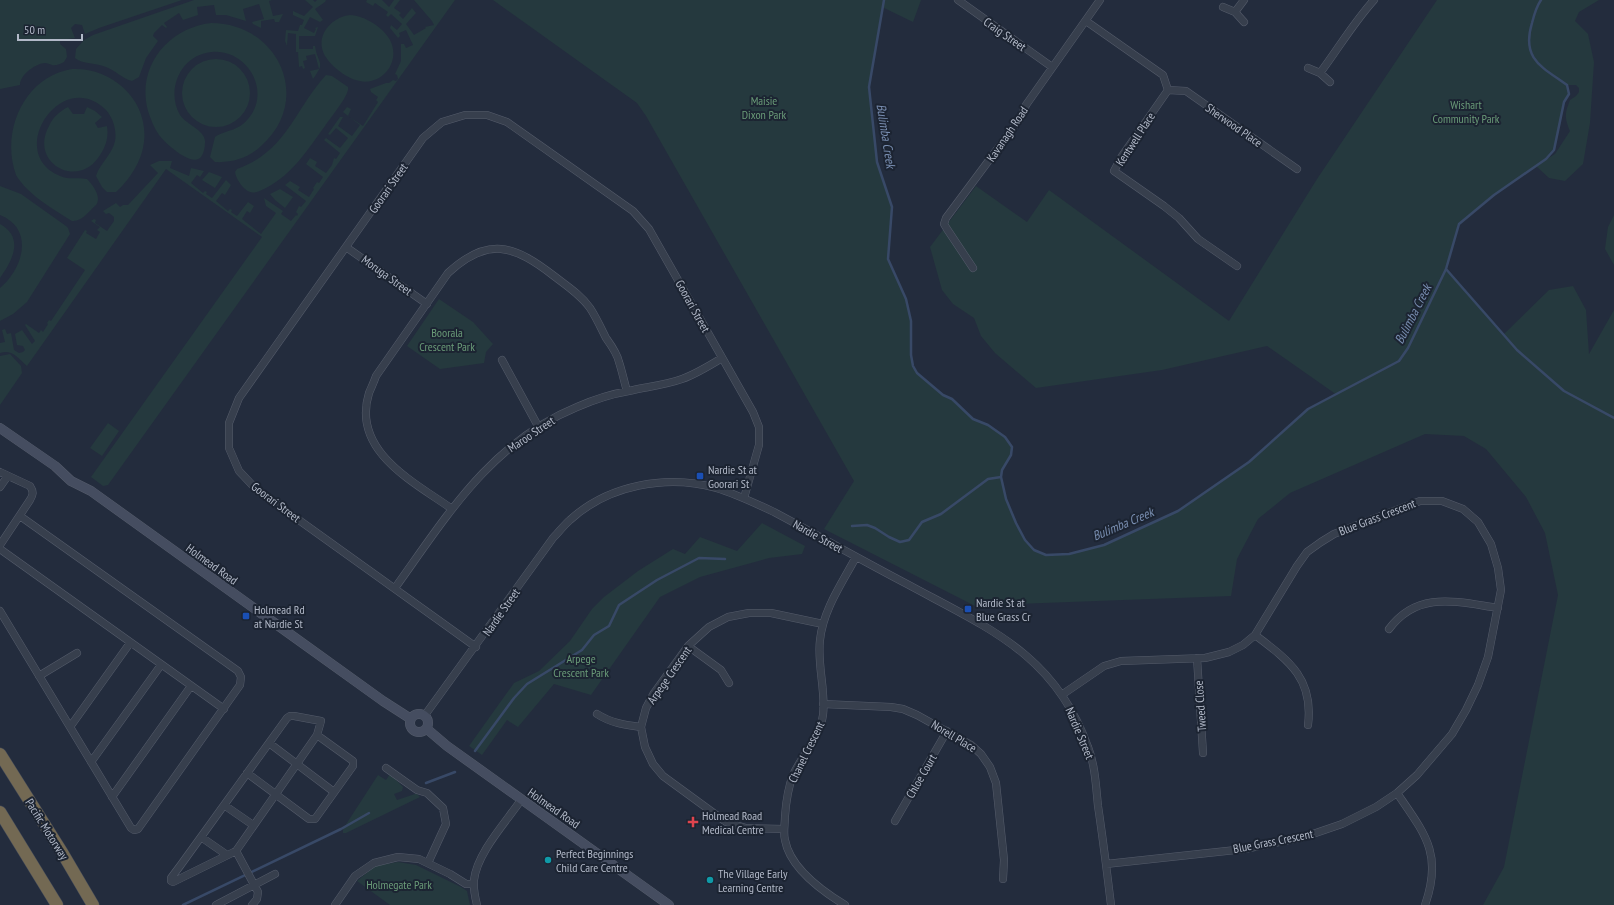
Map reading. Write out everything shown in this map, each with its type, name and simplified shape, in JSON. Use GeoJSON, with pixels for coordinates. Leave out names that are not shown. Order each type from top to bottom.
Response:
{"type":"FeatureCollection","features":[{"type":"Feature","properties":{"kind":"highway","name":"Pacific Motorway"},"geometry":{"type":"LineString","coordinates":[[0,754],[63,854],[93,905]]}},
{"type":"Feature","properties":{"kind":"highway"},"geometry":{"type":"LineString","coordinates":[[0,812],[57,905]]}},
{"type":"Feature","properties":{"kind":"street","name":"Craig Street"},"geometry":{"type":"LineString","coordinates":[[958,0],[1052,67]]}},
{"type":"Feature","properties":{"kind":"street","name":"Kavanagh Road"},"geometry":{"type":"LineString","coordinates":[[973,268],[944,224],[946,218],[1019,120],[1026,105],[1100,0]]}},
{"type":"Feature","properties":{"kind":"street"},"geometry":{"type":"LineString","coordinates":[[1235,12],[1244,0]]}},
{"type":"Feature","properties":{"kind":"street"},"geometry":{"type":"LineString","coordinates":[[1320,73],[1361,15],[1374,0]]}},
{"type":"Feature","properties":{"kind":"street"},"geometry":{"type":"LineString","coordinates":[[1223,7],[1235,12],[1244,22]]}},
{"type":"Feature","properties":{"kind":"street"},"geometry":{"type":"LineString","coordinates":[[1086,21],[1163,75],[1168,90]]}},
{"type":"Feature","properties":{"kind":"street"},"geometry":{"type":"LineString","coordinates":[[1308,68],[1320,73],[1330,82]]}},
{"type":"Feature","properties":{"kind":"street","name":"Sherwood Place"},"geometry":{"type":"LineString","coordinates":[[1168,90],[1186,91],[1297,169]]}},
{"type":"Feature","properties":{"kind":"street","name":"Kentwell Place"},"geometry":{"type":"LineString","coordinates":[[1168,90],[1122,156],[1114,171],[1164,206],[1179,218],[1198,239],[1237,266]]}},
{"type":"Feature","properties":{"kind":"street","name":"Goorari Street"},"geometry":{"type":"LineString","coordinates":[[476,646],[257,490],[239,471],[229,448],[229,423],[238,398],[423,138],[442,122],[465,115],[487,115],[507,122],[633,211],[649,229],[753,412],[759,427],[759,445],[744,498]]}},
{"type":"Feature","properties":{"kind":"street","name":"Moruga Street"},"geometry":{"type":"LineString","coordinates":[[346,246],[427,304]]}},
{"type":"Feature","properties":{"kind":"street"},"geometry":{"type":"LineString","coordinates":[[452,509],[392,466],[380,452],[372,440],[367,423],[366,408],[369,393],[376,376],[448,273],[460,262],[472,254],[485,250],[500,249],[517,252],[536,262],[577,293],[590,308],[619,360],[627,391]]}},
{"type":"Feature","properties":{"kind":"street","name":"Maroo Street"},"geometry":{"type":"LineString","coordinates":[[395,588],[452,509],[484,470],[522,437],[538,426],[577,407],[627,391],[681,379],[696,373],[722,358]]}},
{"type":"Feature","properties":{"kind":"street"},"geometry":{"type":"LineString","coordinates":[[502,360],[538,426]]}},
{"type":"Feature","properties":{"kind":"street","name":"Holmead Road"},"geometry":{"type":"LineString","coordinates":[[0,428],[55,466],[71,481],[91,490],[103,501],[377,697],[411,719]]}},
{"type":"Feature","properties":{"kind":"street"},"geometry":{"type":"LineString","coordinates":[[0,472],[8,477],[25,483],[33,490],[30,500],[0,545]]}},
{"type":"Feature","properties":{"kind":"street"},"geometry":{"type":"LineString","coordinates":[[0,487],[8,477]]}},
{"type":"Feature","properties":{"kind":"street","name":"Nardie Street"},"geometry":{"type":"LineString","coordinates":[[425,716],[553,538],[570,520],[593,503],[618,491],[640,485],[665,482],[692,483],[715,488],[744,498],[774,512],[1002,637],[1031,659],[1063,694],[1083,734],[1092,761],[1111,905]]}},
{"type":"Feature","properties":{"kind":"street","name":"Blue Grass Crescent"},"geometry":{"type":"LineString","coordinates":[[1063,694],[1104,666],[1121,661],[1217,656],[1243,645],[1255,635],[1307,552],[1334,534],[1420,500],[1442,501],[1463,509],[1478,522],[1491,544],[1498,568],[1501,590],[1488,657],[1478,685],[1452,734],[1417,775],[1397,793],[1376,807],[1342,824],[1304,837],[1245,849],[1106,864]]}},
{"type":"Feature","properties":{"kind":"street"},"geometry":{"type":"LineString","coordinates":[[0,611],[131,828],[134,830],[138,829],[224,709],[240,684],[241,677],[238,671],[20,516]]}},
{"type":"Feature","properties":{"kind":"street"},"geometry":{"type":"LineString","coordinates":[[0,549],[224,709]]}},
{"type":"Feature","properties":{"kind":"street","name":"Chanel Crescent"},"geometry":{"type":"LineString","coordinates":[[845,905],[810,879],[797,866],[785,840],[784,829],[789,788],[793,774],[819,729],[823,716],[824,704],[820,641],[823,624],[828,609],[856,557]]}},
{"type":"Feature","properties":{"kind":"street"},"geometry":{"type":"LineString","coordinates":[[1389,629],[1396,619],[1412,609],[1424,604],[1438,601],[1452,601],[1498,608]]}},
{"type":"Feature","properties":{"kind":"street","name":"Arpege Crescent"},"geometry":{"type":"LineString","coordinates":[[784,829],[746,828],[726,822],[663,776],[653,764],[645,747],[641,727],[646,708],[654,693],[688,646],[709,627],[728,617],[749,613],[771,613],[823,624]]}},
{"type":"Feature","properties":{"kind":"street"},"geometry":{"type":"LineString","coordinates":[[1255,635],[1284,657],[1300,676],[1309,702],[1308,725]]}},
{"type":"Feature","properties":{"kind":"street"},"geometry":{"type":"LineString","coordinates":[[70,726],[130,643]]}},
{"type":"Feature","properties":{"kind":"street"},"geometry":{"type":"LineString","coordinates":[[688,646],[721,670],[729,683]]}},
{"type":"Feature","properties":{"kind":"street"},"geometry":{"type":"LineString","coordinates":[[40,676],[77,653]]}},
{"type":"Feature","properties":{"kind":"street","name":"Tweed Close"},"geometry":{"type":"LineString","coordinates":[[1197,658],[1203,753]]}},
{"type":"Feature","properties":{"kind":"street"},"geometry":{"type":"LineString","coordinates":[[91,762],[161,665]]}},
{"type":"Feature","properties":{"kind":"street"},"geometry":{"type":"LineString","coordinates":[[112,797],[191,686]]}},
{"type":"Feature","properties":{"kind":"street","name":"Norell Place"},"geometry":{"type":"LineString","coordinates":[[824,704],[904,709],[971,744],[981,754],[990,767],[996,783],[1004,860],[1002,879]]}},
{"type":"Feature","properties":{"kind":"street"},"geometry":{"type":"LineString","coordinates":[[417,714],[425,716],[429,723],[427,729],[422,732],[413,730],[410,725],[411,719],[417,714]]}},
{"type":"Feature","properties":{"kind":"street"},"geometry":{"type":"LineString","coordinates":[[597,714],[607,720],[620,724],[641,727]]}},
{"type":"Feature","properties":{"kind":"street"},"geometry":{"type":"LineString","coordinates":[[294,716],[321,721],[317,735],[236,851],[173,882],[171,881],[170,878],[269,743],[287,718],[294,716]]}},
{"type":"Feature","properties":{"kind":"street","name":"Holmead Road"},"geometry":{"type":"LineString","coordinates":[[427,729],[446,746],[669,905]]}},
{"type":"Feature","properties":{"kind":"street","name":"Chloe Court"},"geometry":{"type":"LineString","coordinates":[[895,821],[947,731]]}},
{"type":"Feature","properties":{"kind":"street"},"geometry":{"type":"LineString","coordinates":[[247,774],[309,819],[315,819],[353,766],[353,761],[317,735]]}},
{"type":"Feature","properties":{"kind":"street"},"geometry":{"type":"LineString","coordinates":[[269,743],[334,792]]}},
{"type":"Feature","properties":{"kind":"street"},"geometry":{"type":"LineString","coordinates":[[386,768],[417,790],[427,793],[443,808],[446,824],[428,863]]}},
{"type":"Feature","properties":{"kind":"street"},"geometry":{"type":"LineString","coordinates":[[1397,793],[1425,834],[1431,853],[1433,870],[1431,889],[1425,905]]}},
{"type":"Feature","properties":{"kind":"street"},"geometry":{"type":"LineString","coordinates":[[477,905],[474,882],[479,864],[486,851],[522,800]]}},
{"type":"Feature","properties":{"kind":"street"},"geometry":{"type":"LineString","coordinates":[[224,805],[253,826]]}},
{"type":"Feature","properties":{"kind":"street"},"geometry":{"type":"LineString","coordinates":[[201,837],[227,855]]}},
{"type":"Feature","properties":{"kind":"street"},"geometry":{"type":"LineString","coordinates":[[236,851],[258,892],[257,899],[252,905]]}},
{"type":"Feature","properties":{"kind":"street"},"geometry":{"type":"LineString","coordinates":[[335,905],[355,876],[374,863],[398,857],[419,859],[459,879],[466,878],[474,882]]}},
{"type":"Feature","properties":{"kind":"street"},"geometry":{"type":"LineString","coordinates":[[216,905],[253,882],[275,874]]}},
{"type":"Feature","properties":{"kind":"green space"},"geometry":{"type":"Polygon","coordinates":[[[0,0],[182,0],[85,34],[82,25],[75,24],[71,28],[75,38],[60,40],[60,44],[66,49],[67,57],[64,62],[55,65],[42,63],[26,73],[20,85],[0,89],[0,0]]]}},
{"type":"Feature","properties":{"kind":"green space"},"geometry":{"type":"Polygon","coordinates":[[[194,0],[272,0],[269,1],[273,16],[283,14],[279,22],[275,22],[274,19],[261,21],[261,28],[252,22],[264,19],[259,4],[243,9],[246,21],[226,15],[216,15],[214,5],[197,7],[198,15],[183,20],[179,13],[164,23],[167,27],[166,28],[162,25],[154,33],[153,36],[158,41],[146,58],[139,77],[132,81],[106,67],[75,58],[76,49],[84,40],[93,35],[194,0]]]}},
{"type":"Feature","properties":{"kind":"green space"},"geometry":{"type":"Polygon","coordinates":[[[305,0],[313,0],[315,2],[317,0],[326,0],[315,9],[323,20],[320,22],[310,17],[304,28],[314,33],[315,28],[318,27],[315,36],[299,36],[299,49],[313,49],[313,46],[315,46],[320,63],[319,69],[315,54],[306,56],[307,60],[303,61],[305,68],[303,69],[302,66],[299,67],[298,52],[296,52],[296,34],[288,33],[287,46],[285,41],[286,30],[298,31],[304,20],[293,15],[293,11],[304,16],[313,7],[305,0]]]}},
{"type":"Feature","properties":{"kind":"green space"},"geometry":{"type":"Polygon","coordinates":[[[367,0],[382,0],[389,7],[394,0],[400,0],[394,8],[401,13],[399,15],[403,19],[412,8],[416,13],[406,24],[414,35],[426,28],[425,27],[434,25],[414,0],[455,0],[108,485],[103,486],[91,477],[262,237],[166,169],[27,366],[8,352],[0,353],[0,343],[5,342],[2,330],[5,329],[7,334],[11,333],[14,350],[19,353],[25,350],[23,346],[17,345],[15,334],[22,330],[32,344],[35,341],[25,325],[26,324],[39,333],[41,330],[43,332],[49,320],[51,321],[85,270],[67,258],[85,230],[87,231],[86,233],[96,239],[100,232],[97,230],[100,227],[91,221],[94,219],[96,220],[95,223],[107,231],[114,221],[114,217],[103,211],[116,203],[120,207],[123,205],[128,205],[158,173],[150,165],[159,161],[172,161],[170,168],[189,176],[191,168],[204,171],[200,177],[197,175],[191,183],[203,193],[205,191],[207,192],[206,194],[212,198],[226,180],[231,185],[225,195],[222,193],[216,201],[228,211],[230,209],[232,210],[231,212],[237,216],[248,202],[254,206],[250,213],[247,211],[242,219],[261,234],[276,213],[266,206],[264,198],[283,211],[281,214],[291,221],[296,215],[297,216],[298,214],[296,212],[299,206],[301,207],[306,201],[285,185],[290,181],[300,187],[298,190],[309,197],[317,182],[319,183],[323,177],[306,164],[310,158],[317,162],[315,166],[326,173],[332,165],[334,158],[336,159],[340,153],[324,140],[326,138],[340,148],[348,138],[336,128],[330,135],[328,134],[340,117],[343,117],[338,126],[352,136],[360,125],[350,117],[363,126],[378,102],[376,100],[378,97],[371,92],[370,89],[389,83],[393,80],[396,81],[398,79],[397,75],[395,74],[401,61],[401,44],[404,44],[406,48],[413,45],[406,30],[399,33],[400,36],[398,38],[390,28],[391,25],[397,30],[402,24],[391,14],[388,17],[386,15],[388,12],[375,3],[373,6],[366,2],[367,0]]]}},
{"type":"Feature","properties":{"kind":"green space","name":"Maisie Dixon Park"},"geometry":{"type":"Polygon","coordinates":[[[493,0],[921,0],[913,22],[882,7],[869,87],[877,162],[892,207],[888,259],[906,299],[911,321],[911,355],[913,366],[917,373],[943,395],[952,399],[973,419],[988,425],[1005,437],[1012,447],[1011,455],[1002,470],[1001,477],[1016,523],[1025,540],[1034,550],[1046,555],[1069,554],[1104,545],[1178,511],[1249,462],[1308,409],[1337,395],[1267,346],[1162,370],[1036,388],[995,353],[981,336],[974,318],[953,304],[942,290],[930,247],[976,186],[1027,222],[1049,190],[1229,321],[1317,179],[1437,0],[1599,0],[1579,12],[1575,21],[1588,34],[1594,62],[1590,123],[1583,164],[1565,181],[1549,178],[1536,166],[1494,195],[1459,224],[1447,269],[1504,334],[1549,290],[1573,286],[1586,310],[1589,354],[1614,310],[1614,905],[1483,905],[1504,867],[1558,595],[1545,533],[1526,497],[1486,449],[1464,436],[1425,434],[1290,493],[1258,519],[1237,559],[1231,596],[988,605],[979,608],[824,529],[854,481],[646,116],[637,103],[493,0]],[[1567,85],[1569,94],[1564,102],[1554,150],[1545,160],[1555,154],[1570,131],[1566,118],[1566,112],[1570,100],[1579,92],[1579,88],[1576,85],[1567,85]]]}},
{"type":"Feature","properties":{"kind":"green space"},"geometry":{"type":"Polygon","coordinates":[[[350,15],[373,23],[387,35],[393,46],[393,59],[391,65],[383,75],[377,79],[365,82],[352,79],[339,71],[329,61],[322,49],[323,35],[326,29],[337,20],[350,15]]]}},
{"type":"Feature","properties":{"kind":"green space"},"geometry":{"type":"Polygon","coordinates":[[[211,23],[235,26],[255,36],[271,50],[281,68],[286,88],[285,108],[276,128],[255,151],[245,157],[228,162],[215,162],[210,157],[215,137],[240,126],[248,119],[255,108],[257,96],[256,85],[252,74],[245,64],[236,57],[225,53],[212,52],[201,54],[192,59],[179,74],[174,94],[176,105],[183,119],[199,131],[204,138],[204,152],[197,160],[185,157],[159,135],[148,111],[145,95],[151,65],[159,52],[169,41],[195,26],[211,23]]]}},
{"type":"Feature","properties":{"kind":"green space"},"geometry":{"type":"Polygon","coordinates":[[[216,59],[229,62],[240,69],[247,80],[250,93],[247,106],[240,117],[229,124],[216,127],[203,124],[192,117],[185,106],[182,93],[185,80],[192,69],[203,62],[216,59]]]}},
{"type":"Feature","properties":{"kind":"green space"},"geometry":{"type":"Polygon","coordinates":[[[72,69],[87,70],[114,80],[125,89],[134,100],[144,127],[143,149],[138,163],[126,181],[116,192],[107,192],[102,187],[96,176],[100,167],[111,151],[115,141],[114,124],[106,110],[89,99],[72,99],[57,105],[46,118],[38,133],[37,150],[44,165],[63,177],[87,179],[94,188],[98,198],[96,205],[85,216],[76,221],[72,221],[41,201],[21,182],[16,175],[12,158],[11,141],[14,124],[20,108],[29,94],[41,82],[55,74],[72,69]]]}},
{"type":"Feature","properties":{"kind":"green space"},"geometry":{"type":"Polygon","coordinates":[[[319,69],[317,73],[313,79],[310,71],[319,69]]]}},
{"type":"Feature","properties":{"kind":"green space"},"geometry":{"type":"Polygon","coordinates":[[[326,75],[332,76],[348,87],[348,91],[306,152],[284,176],[266,188],[252,193],[244,188],[237,179],[235,172],[237,169],[268,152],[279,141],[315,88],[326,75]]]}},
{"type":"Feature","properties":{"kind":"green space"},"geometry":{"type":"Polygon","coordinates":[[[68,107],[73,114],[84,114],[87,107],[102,117],[95,123],[98,128],[107,126],[107,139],[98,158],[89,167],[78,171],[68,171],[58,167],[50,160],[45,151],[44,139],[49,126],[62,110],[68,107]]]}},
{"type":"Feature","properties":{"kind":"green space"},"geometry":{"type":"Polygon","coordinates":[[[347,107],[351,109],[348,116],[343,112],[347,107]]]}},
{"type":"Feature","properties":{"kind":"green space"},"geometry":{"type":"Polygon","coordinates":[[[209,172],[222,177],[215,188],[202,180],[209,172]]]}},
{"type":"Feature","properties":{"kind":"green space"},"geometry":{"type":"Polygon","coordinates":[[[0,186],[21,194],[66,226],[70,234],[27,302],[13,314],[0,321],[0,288],[15,271],[22,250],[18,230],[11,221],[0,215],[0,186]]]}},
{"type":"Feature","properties":{"kind":"green space"},"geometry":{"type":"Polygon","coordinates":[[[280,189],[293,197],[285,208],[270,194],[280,189]]]}},
{"type":"Feature","properties":{"kind":"green space"},"geometry":{"type":"Polygon","coordinates":[[[1614,215],[1614,265],[1605,249],[1608,227],[1614,215]]]}},
{"type":"Feature","properties":{"kind":"green space"},"geometry":{"type":"Polygon","coordinates":[[[0,224],[8,230],[12,236],[14,250],[9,264],[0,278],[0,224]]]}},
{"type":"Feature","properties":{"kind":"green space","name":"Boorala Crescent Park"},"geometry":{"type":"Polygon","coordinates":[[[439,299],[473,322],[493,344],[486,352],[484,363],[440,369],[407,346],[439,299]]]}},
{"type":"Feature","properties":{"kind":"green space"},"geometry":{"type":"Polygon","coordinates":[[[10,354],[21,366],[22,373],[0,405],[0,356],[10,354]]]}},
{"type":"Feature","properties":{"kind":"green space"},"geometry":{"type":"Polygon","coordinates":[[[108,423],[119,431],[102,456],[90,448],[108,423]]]}},
{"type":"Feature","properties":{"kind":"green space","name":"Arpege Crescent Park"},"geometry":{"type":"Polygon","coordinates":[[[762,523],[805,546],[802,554],[769,558],[700,577],[660,597],[591,695],[554,684],[518,727],[507,720],[482,755],[469,746],[514,683],[539,671],[570,641],[592,609],[604,597],[638,571],[673,549],[685,554],[700,537],[737,551],[762,523]]]}},
{"type":"Feature","properties":{"kind":"green space"},"geometry":{"type":"Polygon","coordinates":[[[390,774],[403,787],[402,791],[394,794],[397,800],[415,794],[420,797],[346,833],[343,833],[343,829],[378,775],[386,780],[390,774]]]}},
{"type":"Feature","properties":{"kind":"green space","name":"Holmegate Park"},"geometry":{"type":"Polygon","coordinates":[[[398,862],[416,865],[461,887],[467,891],[470,905],[390,905],[357,881],[375,866],[398,862]]]}},
{"type":"Feature","properties":{"kind":"waterway","name":"Bulimba Creek"},"geometry":{"type":"LineString","coordinates":[[884,0],[869,87],[877,162],[892,207],[888,259],[906,299],[911,321],[911,355],[913,366],[917,373],[943,395],[952,399],[973,419],[988,425],[1005,437],[1012,447],[1011,455],[1002,470],[1001,477],[1006,499],[1025,540],[1034,550],[1046,555],[1069,554],[1104,545],[1178,511],[1249,462],[1308,409],[1399,361],[1408,348],[1446,269],[1459,224],[1494,195],[1546,159],[1554,150],[1564,102],[1569,94],[1567,85],[1549,73],[1536,61],[1529,45],[1529,35],[1535,11],[1541,0]]}},
{"type":"Feature","properties":{"kind":"waterway","name":"Bulimba Creek"},"geometry":{"type":"LineString","coordinates":[[1446,269],[1517,350],[1564,391],[1614,418]]}},
{"type":"Feature","properties":{"kind":"waterway"},"geometry":{"type":"LineString","coordinates":[[852,526],[867,525],[900,542],[909,540],[922,522],[941,514],[988,479],[1001,477]]}},
{"type":"Feature","properties":{"kind":"waterway"},"geometry":{"type":"LineString","coordinates":[[475,751],[514,698],[527,684],[582,650],[594,635],[609,626],[619,605],[657,580],[699,558],[725,559]]}},
{"type":"Feature","properties":{"kind":"waterway"},"geometry":{"type":"LineString","coordinates":[[426,783],[455,772]]}},
{"type":"Feature","properties":{"kind":"waterway"},"geometry":{"type":"LineString","coordinates":[[183,905],[341,829],[369,813]]}},
{"type":"Feature","properties":{"kind":"place","name":"Nardie St at Goorari St"},"geometry":{"type":"Point","coordinates":[700,476]}},
{"type":"Feature","properties":{"kind":"place","name":"Nardie St at Blue Grass Cr"},"geometry":{"type":"Point","coordinates":[968,609]}},
{"type":"Feature","properties":{"kind":"place","name":"Holmead Rd at Nardie St"},"geometry":{"type":"Point","coordinates":[246,616]}},
{"type":"Feature","properties":{"kind":"place","name":"Holmead Road Medical Centre"},"geometry":{"type":"Point","coordinates":[693,822]}},
{"type":"Feature","properties":{"kind":"place","name":"Perfect Beginnings Child Care Centre"},"geometry":{"type":"Point","coordinates":[548,860]}},
{"type":"Feature","properties":{"kind":"place","name":"The Village Early Learning Centre"},"geometry":{"type":"Point","coordinates":[710,880]}},
{"type":"Feature","properties":{"kind":"park label","name":"Wishart Community Park"},"geometry":{"type":"Point","coordinates":[1466,111]}}]}
